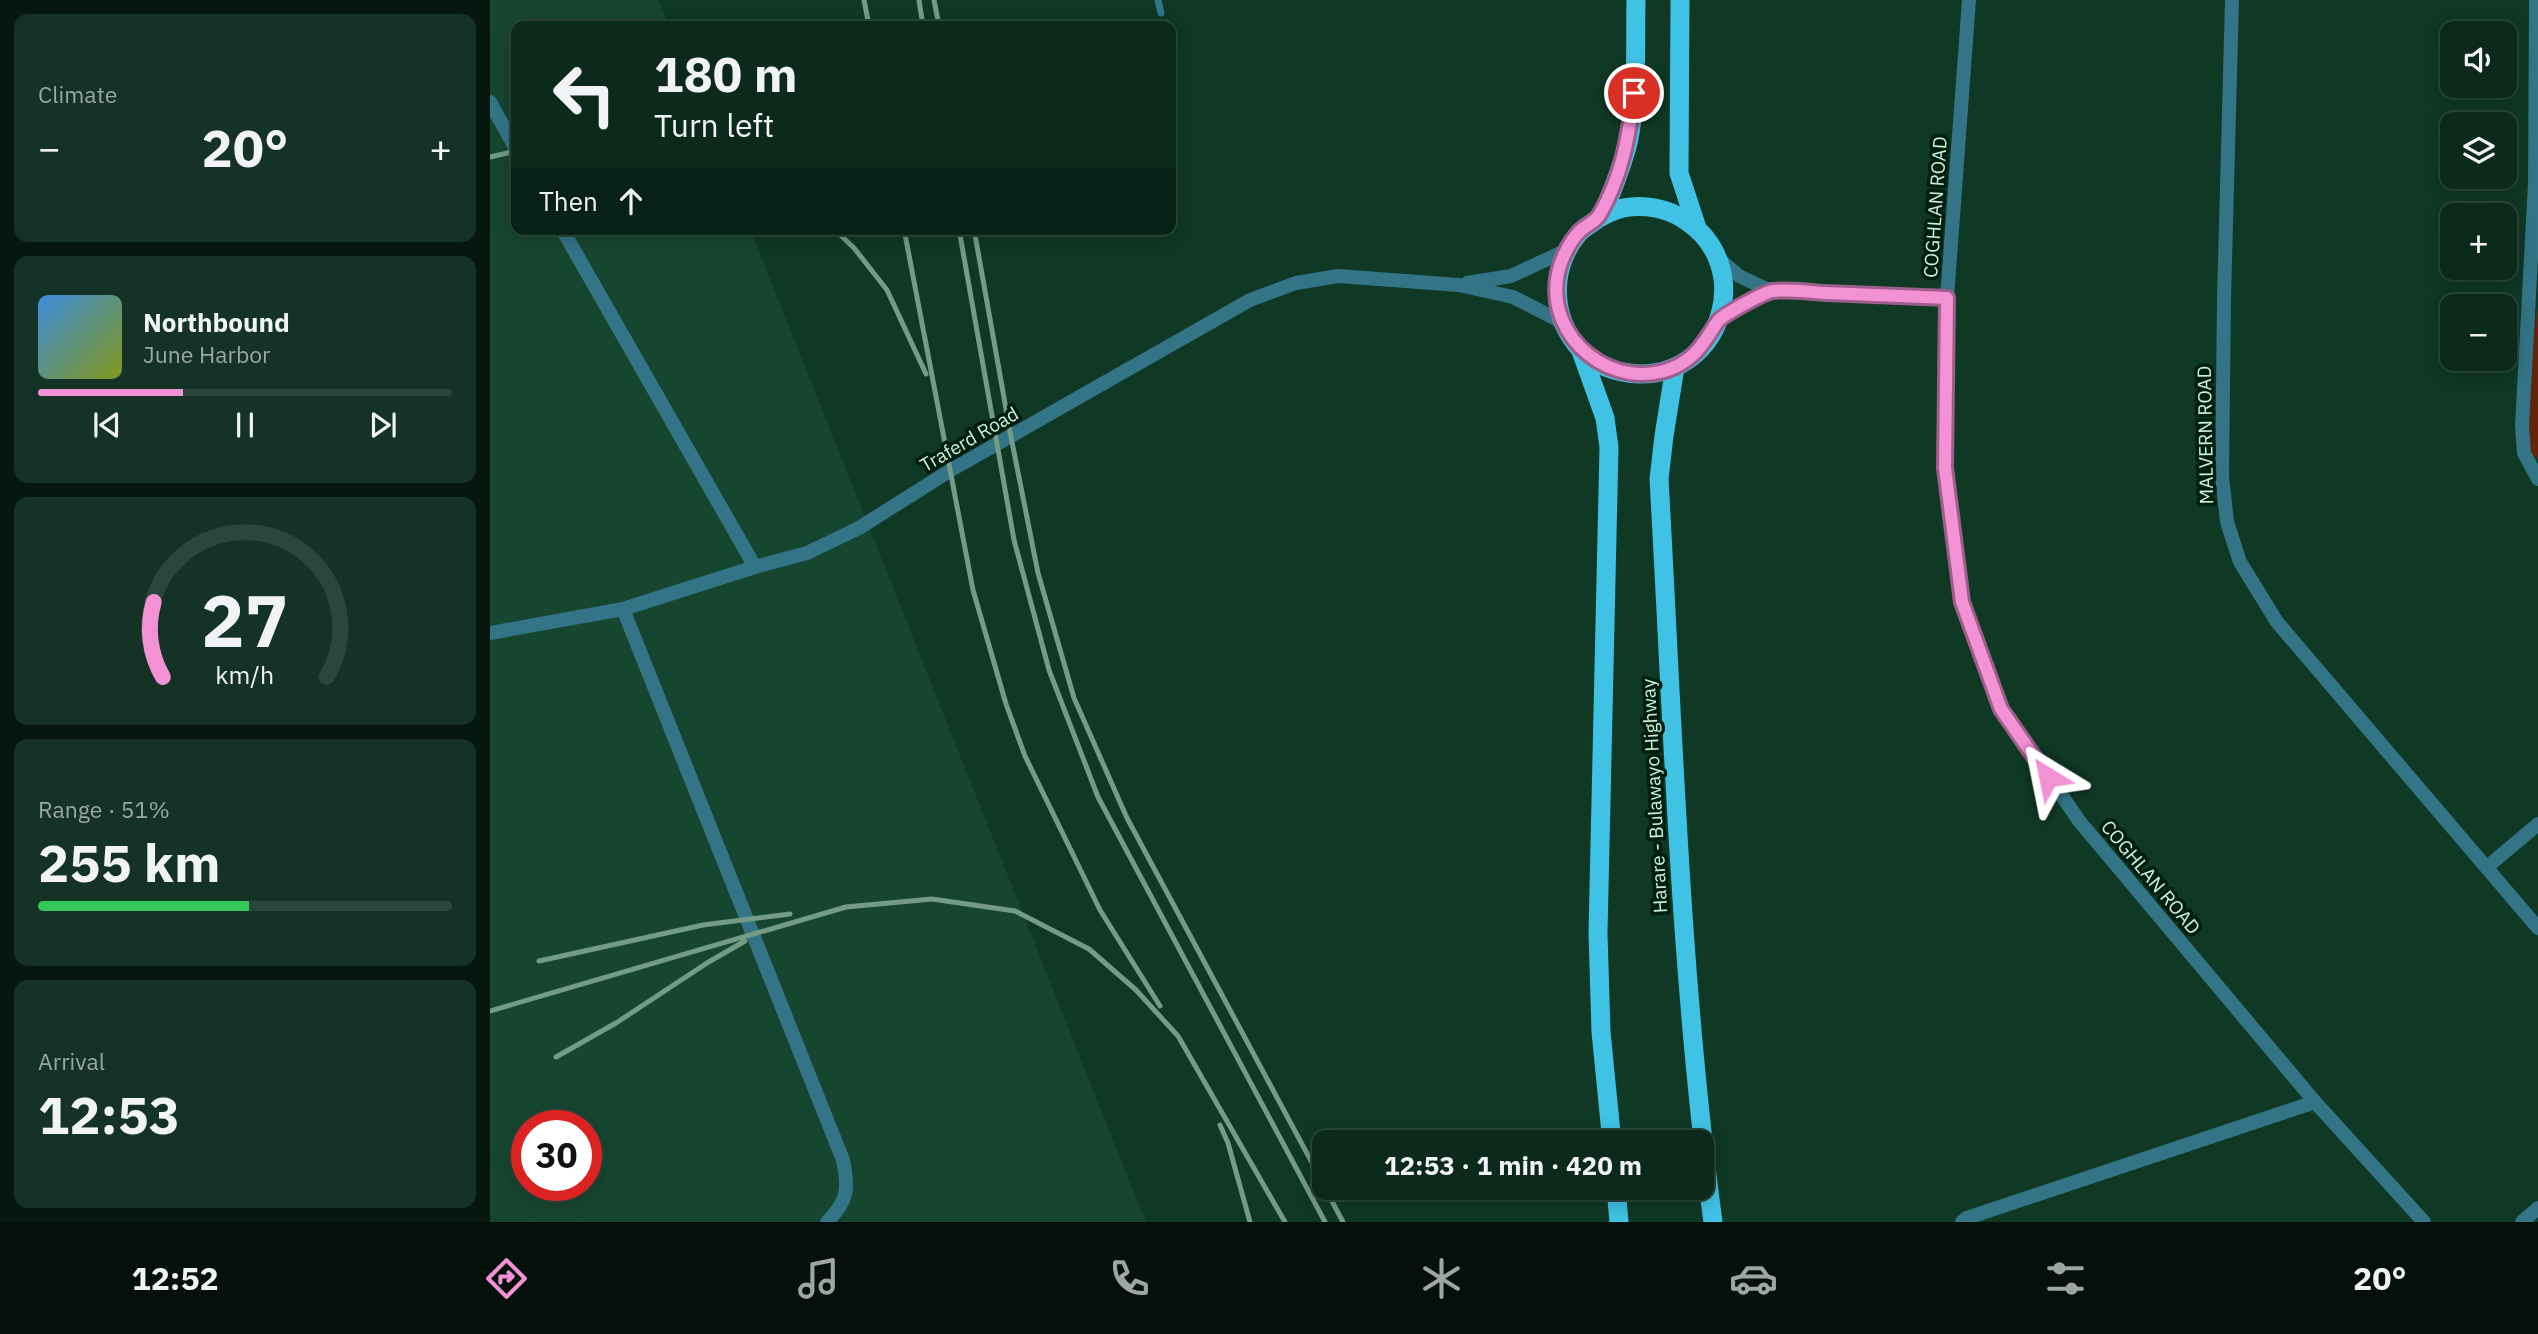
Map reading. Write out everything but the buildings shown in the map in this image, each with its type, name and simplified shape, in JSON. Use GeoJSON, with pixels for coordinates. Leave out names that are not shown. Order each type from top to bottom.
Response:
{"type":"FeatureCollection","features":[{"type":"Feature","properties":{"kind":"highway"},"geometry":{"type":"LineString","coordinates":[[1599,218],[1617,178],[1628,142],[1634,93],[1636,0]]}},
{"type":"Feature","properties":{"kind":"highway"},"geometry":{"type":"LineString","coordinates":[[1680,0],[1679,173],[1697,228]]}},
{"type":"Feature","properties":{"kind":"highway"},"geometry":{"type":"LineString","coordinates":[[1581,351],[1602,365],[1626,373],[1651,374],[1675,367],[1694,355],[1709,339],[1719,319],[1724,289],[1719,259],[1710,242],[1697,228],[1675,213],[1650,207],[1623,208],[1599,218],[1579,231],[1567,250],[1558,273],[1557,298],[1563,322],[1581,351],[1605,418],[1609,447],[1598,933],[1601,1032],[1611,1130]]}},
{"type":"Feature","properties":{"kind":"highway","name":"Harare - Bulawayo Highway"},"geometry":{"type":"LineString","coordinates":[[1675,367],[1660,479],[1685,933],[1713,1222]]}},
{"type":"Feature","properties":{"kind":"highway"},"geometry":{"type":"LineString","coordinates":[[1617,1200],[1619,1222]]}},
{"type":"Feature","properties":{"kind":"street","name":"COGHLAN ROAD"},"geometry":{"type":"LineString","coordinates":[[1969,0],[1947,298],[1945,468],[1962,602],[2001,709],[2080,822],[2315,1102],[2424,1222]]}},
{"type":"Feature","properties":{"kind":"street","name":"MALVERN ROAD"},"geometry":{"type":"LineString","coordinates":[[2232,0],[2223,313],[2222,475],[2227,522],[2239,562],[2277,622],[2538,928]]}},
{"type":"Feature","properties":{"kind":"street"},"geometry":{"type":"LineString","coordinates":[[2536,0],[2535,183],[2522,426],[2524,453],[2538,479]]}},
{"type":"Feature","properties":{"kind":"street"},"geometry":{"type":"LineString","coordinates":[[490,102],[511,140]]}},
{"type":"Feature","properties":{"kind":"street"},"geometry":{"type":"LineString","coordinates":[[565,235],[755,567]]}},
{"type":"Feature","properties":{"kind":"street","name":"Traferd Road"},"geometry":{"type":"LineString","coordinates":[[1459,285],[1511,276],[1567,250]]}},
{"type":"Feature","properties":{"kind":"street"},"geometry":{"type":"LineString","coordinates":[[1719,259],[1739,276],[1771,291],[1947,298]]}},
{"type":"Feature","properties":{"kind":"street","name":"Traferd Road"},"geometry":{"type":"LineString","coordinates":[[490,633],[623,609],[807,553],[859,528],[951,470],[1250,300],[1296,283],[1338,276],[1459,285],[1513,297],[1563,322]]}},
{"type":"Feature","properties":{"kind":"street"},"geometry":{"type":"LineString","coordinates":[[1719,319],[1771,291]]}},
{"type":"Feature","properties":{"kind":"street"},"geometry":{"type":"LineString","coordinates":[[623,609],[843,1160],[848,1184],[842,1208],[827,1222]]}},
{"type":"Feature","properties":{"kind":"street"},"geometry":{"type":"LineString","coordinates":[[2487,867],[2538,824]]}},
{"type":"Feature","properties":{"kind":"street"},"geometry":{"type":"LineString","coordinates":[[1962,1222],[1967,1218],[2315,1102]]}},
{"type":"Feature","properties":{"kind":"street"},"geometry":{"type":"LineString","coordinates":[[2522,1222],[2538,1208]]}},
{"type":"Feature","properties":{"kind":"lane"},"geometry":{"type":"LineString","coordinates":[[1158,0],[1161,13]]}},
{"type":"Feature","properties":{"kind":"shaded area"},"geometry":{"type":"Polygon","coordinates":[[[490,0],[658,0],[667,21],[511,21],[511,235],[752,235],[1146,1222],[490,1222],[490,0]]]}},
{"type":"Feature","properties":{"kind":"shaded area"},"geometry":{"type":"Polygon","coordinates":[[[2538,306],[2538,460],[2515,435],[2538,306]]]}},
{"type":"Feature","properties":{"kind":"railway"},"geometry":{"type":"LineString","coordinates":[[864,0],[868,21]]}},
{"type":"Feature","properties":{"kind":"railway"},"geometry":{"type":"LineString","coordinates":[[919,0],[922,21]]}},
{"type":"Feature","properties":{"kind":"railway"},"geometry":{"type":"LineString","coordinates":[[934,0],[938,21]]}},
{"type":"Feature","properties":{"kind":"railway"},"geometry":{"type":"LineString","coordinates":[[490,157],[511,152]]}},
{"type":"Feature","properties":{"kind":"railway"},"geometry":{"type":"LineString","coordinates":[[840,235],[887,290],[926,374]]}},
{"type":"Feature","properties":{"kind":"railway"},"geometry":{"type":"LineString","coordinates":[[905,235],[973,590],[1006,704],[1025,756],[1100,910],[1160,1006]]}},
{"type":"Feature","properties":{"kind":"railway"},"geometry":{"type":"LineString","coordinates":[[960,235],[1014,540],[1049,670],[1098,797],[1325,1222]]}},
{"type":"Feature","properties":{"kind":"railway"},"geometry":{"type":"LineString","coordinates":[[975,235],[1038,573],[1074,698],[1127,818],[1312,1163]]}},
{"type":"Feature","properties":{"kind":"railway"},"geometry":{"type":"LineString","coordinates":[[490,1011],[846,907],[932,899],[1015,911],[1089,949],[1136,990],[1178,1036],[1285,1222]]}},
{"type":"Feature","properties":{"kind":"railway"},"geometry":{"type":"LineString","coordinates":[[539,961],[703,925],[790,914]]}},
{"type":"Feature","properties":{"kind":"railway"},"geometry":{"type":"LineString","coordinates":[[556,1057],[616,1023],[745,941]]}},
{"type":"Feature","properties":{"kind":"railway"},"geometry":{"type":"LineString","coordinates":[[1220,1125],[1228,1143],[1250,1222]]}},
{"type":"Feature","properties":{"kind":"railway"},"geometry":{"type":"LineString","coordinates":[[1331,1200],[1343,1222]]}},
{"type":"Feature","properties":{"kind":"route"},"geometry":{"type":"LineString","coordinates":[[1634,93],[1628,142],[1617,178],[1599,218],[1579,231],[1567,250],[1558,273],[1557,298],[1563,322],[1581,351],[1602,365],[1626,373],[1651,374],[1675,367],[1694,355],[1709,339],[1719,319],[1771,291],[1947,298],[1945,468],[1962,602],[2001,709],[2048,777]]}}]}
